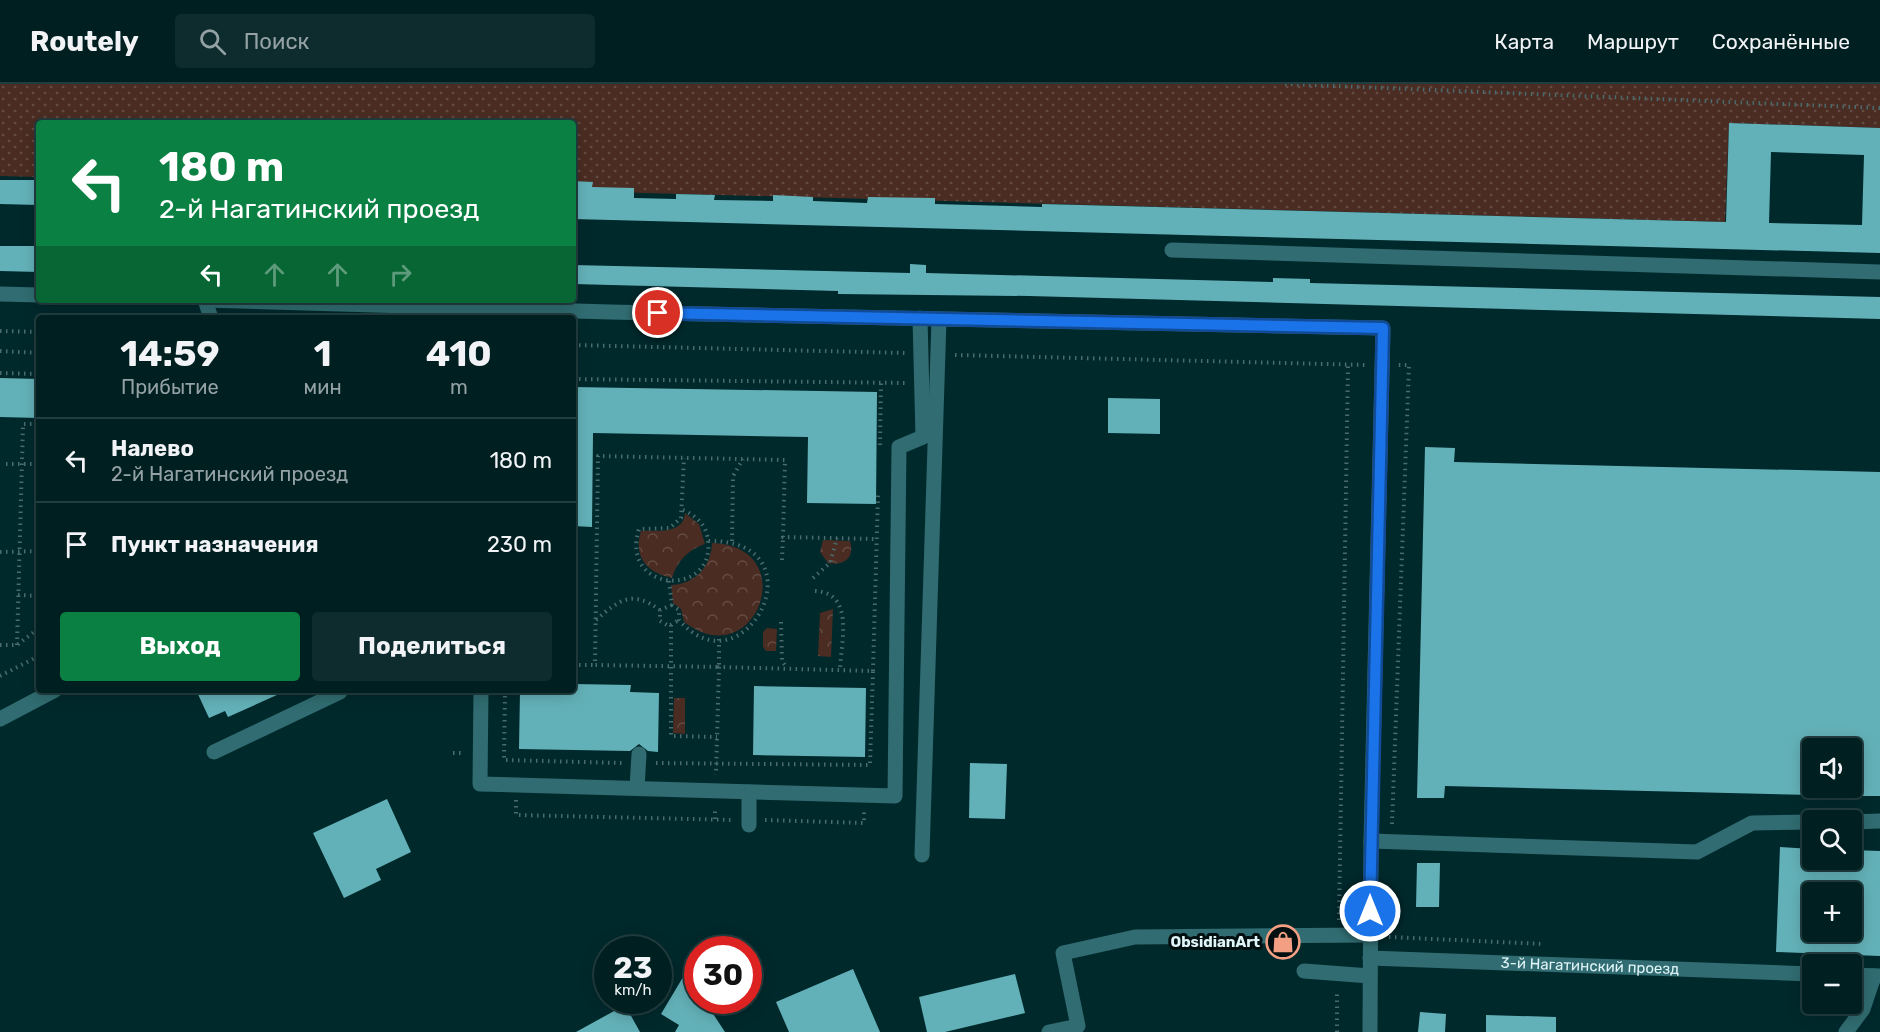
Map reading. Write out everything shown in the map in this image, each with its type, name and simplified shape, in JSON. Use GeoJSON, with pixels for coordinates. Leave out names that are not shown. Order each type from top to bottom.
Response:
{"type":"FeatureCollection","features":[{"type":"Feature","properties":{"kind":"street"},"geometry":{"type":"LineString","coordinates":[[1172,250],[1880,272]]}},
{"type":"Feature","properties":{"kind":"street"},"geometry":{"type":"LineString","coordinates":[[0,294],[36,295]]}},
{"type":"Feature","properties":{"kind":"street"},"geometry":{"type":"LineString","coordinates":[[324,303],[1383,328],[1371,841],[1370,1032]]}},
{"type":"Feature","properties":{"kind":"street"},"geometry":{"type":"LineString","coordinates":[[481,693],[480,784],[895,796],[899,447],[922,436],[920,318]]}},
{"type":"Feature","properties":{"kind":"street"},"geometry":{"type":"LineString","coordinates":[[922,855],[939,319]]}},
{"type":"Feature","properties":{"kind":"street"},"geometry":{"type":"LineString","coordinates":[[0,718],[49,693]]}},
{"type":"Feature","properties":{"kind":"street"},"geometry":{"type":"LineString","coordinates":[[214,752],[338,693]]}},
{"type":"Feature","properties":{"kind":"street"},"geometry":{"type":"LineString","coordinates":[[637,789],[639,759]]}},
{"type":"Feature","properties":{"kind":"street"},"geometry":{"type":"LineString","coordinates":[[749,792],[749,822]]}},
{"type":"Feature","properties":{"kind":"street"},"geometry":{"type":"LineString","coordinates":[[1862,822],[1880,821]]}},
{"type":"Feature","properties":{"kind":"street"},"geometry":{"type":"LineString","coordinates":[[1371,841],[1697,852],[1752,823],[1802,822]]}},
{"type":"Feature","properties":{"kind":"street"},"geometry":{"type":"LineString","coordinates":[[1049,1032],[1078,1026],[1063,954],[1135,937],[1370,935]]}},
{"type":"Feature","properties":{"kind":"street","name":"3-й Нагатинский проезд"},"geometry":{"type":"LineString","coordinates":[[1370,958],[1802,974]]}},
{"type":"Feature","properties":{"kind":"street"},"geometry":{"type":"LineString","coordinates":[[1304,971],[1370,976]]}},
{"type":"Feature","properties":{"kind":"street"},"geometry":{"type":"LineString","coordinates":[[1846,1032],[1863,1009],[1877,976],[1862,975]]}},
{"type":"Feature","properties":{"kind":"path"},"geometry":{"type":"LineString","coordinates":[[1285,84],[1880,108]]}},
{"type":"Feature","properties":{"kind":"path"},"geometry":{"type":"LineString","coordinates":[[0,331],[36,332]]}},
{"type":"Feature","properties":{"kind":"path"},"geometry":{"type":"LineString","coordinates":[[576,345],[921,354]]}},
{"type":"Feature","properties":{"kind":"path"},"geometry":{"type":"LineString","coordinates":[[0,351],[36,353]]}},
{"type":"Feature","properties":{"kind":"path"},"geometry":{"type":"LineString","coordinates":[[938,354],[1409,365],[1392,841]]}},
{"type":"Feature","properties":{"kind":"path"},"geometry":{"type":"LineString","coordinates":[[1338,936],[1348,365]]}},
{"type":"Feature","properties":{"kind":"path"},"geometry":{"type":"LineString","coordinates":[[0,373],[36,374]]}},
{"type":"Feature","properties":{"kind":"path"},"geometry":{"type":"LineString","coordinates":[[576,379],[922,383]]}},
{"type":"Feature","properties":{"kind":"path"},"geometry":{"type":"LineString","coordinates":[[879,450],[881,382]]}},
{"type":"Feature","properties":{"kind":"path"},"geometry":{"type":"LineString","coordinates":[[17,645],[23,424],[36,424]]}},
{"type":"Feature","properties":{"kind":"path"},"geometry":{"type":"LineString","coordinates":[[595,665],[598,456],[785,460],[782,560]]}},
{"type":"Feature","properties":{"kind":"path"},"geometry":{"type":"LineString","coordinates":[[683,510],[696,517],[703,525],[708,541],[707,557],[695,574],[687,579],[669,581],[657,578],[641,565],[637,557],[636,538],[639,529],[670,528],[681,518],[684,458]]}},
{"type":"Feature","properties":{"kind":"path"},"geometry":{"type":"LineString","coordinates":[[732,541],[733,476],[743,459]]}},
{"type":"Feature","properties":{"kind":"path"},"geometry":{"type":"LineString","coordinates":[[6,464],[36,464]]}},
{"type":"Feature","properties":{"kind":"path"},"geometry":{"type":"LineString","coordinates":[[515,760],[516,814],[715,819],[749,822],[864,823],[867,765],[870,765],[879,483]]}},
{"type":"Feature","properties":{"kind":"path"},"geometry":{"type":"LineString","coordinates":[[783,537],[877,539]]}},
{"type":"Feature","properties":{"kind":"path"},"geometry":{"type":"LineString","coordinates":[[813,578],[830,563],[837,538]]}},
{"type":"Feature","properties":{"kind":"path"},"geometry":{"type":"LineString","coordinates":[[669,581],[672,605],[679,610],[679,620],[691,631],[719,639],[739,634],[759,618],[767,596],[768,583],[759,560],[750,551],[732,541],[708,541]]}},
{"type":"Feature","properties":{"kind":"path"},"geometry":{"type":"LineString","coordinates":[[0,552],[36,551]]}},
{"type":"Feature","properties":{"kind":"path"},"geometry":{"type":"LineString","coordinates":[[815,591],[832,593],[842,609],[840,670]]}},
{"type":"Feature","properties":{"kind":"path"},"geometry":{"type":"LineString","coordinates":[[18,595],[36,596]]}},
{"type":"Feature","properties":{"kind":"path"},"geometry":{"type":"LineString","coordinates":[[596,621],[611,607],[629,598],[640,598],[660,610]]}},
{"type":"Feature","properties":{"kind":"path"},"geometry":{"type":"LineString","coordinates":[[660,610],[672,605]]}},
{"type":"Feature","properties":{"kind":"path"},"geometry":{"type":"LineString","coordinates":[[660,610],[660,621],[671,625]]}},
{"type":"Feature","properties":{"kind":"path"},"geometry":{"type":"LineString","coordinates":[[671,625],[679,620]]}},
{"type":"Feature","properties":{"kind":"path"},"geometry":{"type":"LineString","coordinates":[[781,622],[782,661],[788,669]]}},
{"type":"Feature","properties":{"kind":"path"},"geometry":{"type":"LineString","coordinates":[[671,625],[673,666],[671,736],[717,737]]}},
{"type":"Feature","properties":{"kind":"path"},"geometry":{"type":"LineString","coordinates":[[0,645],[17,645],[36,630]]}},
{"type":"Feature","properties":{"kind":"path"},"geometry":{"type":"LineString","coordinates":[[715,819],[719,639]]}},
{"type":"Feature","properties":{"kind":"path"},"geometry":{"type":"LineString","coordinates":[[0,676],[36,658]]}},
{"type":"Feature","properties":{"kind":"path"},"geometry":{"type":"LineString","coordinates":[[576,665],[873,671]]}},
{"type":"Feature","properties":{"kind":"path"},"geometry":{"type":"LineString","coordinates":[[505,693],[504,760],[639,759],[716,764],[867,765]]}},
{"type":"Feature","properties":{"kind":"path"},"geometry":{"type":"LineString","coordinates":[[1389,926],[1389,937]]}},
{"type":"Feature","properties":{"kind":"path"},"geometry":{"type":"LineString","coordinates":[[1337,974],[1337,1032]]}},
{"type":"Feature","properties":{"kind":"green space"},"geometry":{"type":"Polygon","coordinates":[[[0,84],[1880,84],[1880,128],[1729,123],[1725,222],[576,191],[576,120],[36,120],[36,177],[0,176],[0,84]]]}},
{"type":"Feature","properties":{"kind":"green space"},"geometry":{"type":"Polygon","coordinates":[[[685,513],[699,524],[705,544],[684,557],[672,578],[663,576],[649,568],[641,556],[639,540],[641,531],[661,531],[674,528],[680,525],[685,513]]]}},
{"type":"Feature","properties":{"kind":"green space"},"geometry":{"type":"Polygon","coordinates":[[[823,540],[850,541],[851,552],[847,560],[834,564],[828,563],[820,552],[823,540]]]}},
{"type":"Feature","properties":{"kind":"green space"},"geometry":{"type":"Polygon","coordinates":[[[712,543],[740,550],[757,564],[763,584],[760,604],[749,622],[732,633],[710,635],[684,622],[681,609],[673,603],[671,585],[680,584],[700,573],[709,560],[712,543]]]}},
{"type":"Feature","properties":{"kind":"green space"},"geometry":{"type":"Polygon","coordinates":[[[833,609],[831,657],[818,656],[820,613],[833,609]]]}},
{"type":"Feature","properties":{"kind":"green space"},"geometry":{"type":"Polygon","coordinates":[[[767,628],[777,629],[776,651],[766,651],[763,647],[763,632],[767,628]]]}},
{"type":"Feature","properties":{"kind":"green space"},"geometry":{"type":"Polygon","coordinates":[[[674,698],[685,698],[685,734],[673,733],[674,698]]]}},
{"type":"Feature","properties":{"kind":"building"},"geometry":{"type":"Polygon","coordinates":[[[1729,123],[1880,128],[1880,253],[576,219],[576,181],[593,182],[592,187],[634,188],[634,198],[676,199],[676,194],[715,195],[714,200],[773,201],[773,195],[813,197],[813,201],[867,203],[868,197],[935,198],[935,204],[1042,207],[1042,204],[1726,222],[1729,123]],[[1771,152],[1769,223],[1862,225],[1864,155],[1771,152]]]}},
{"type":"Feature","properties":{"kind":"building"},"geometry":{"type":"Polygon","coordinates":[[[0,180],[36,180],[36,205],[0,204],[0,180]]]}},
{"type":"Feature","properties":{"kind":"building"},"geometry":{"type":"Polygon","coordinates":[[[0,246],[36,246],[36,272],[0,271],[0,246]]]}},
{"type":"Feature","properties":{"kind":"building"},"geometry":{"type":"Polygon","coordinates":[[[910,264],[926,265],[926,273],[1273,282],[1273,278],[1310,279],[1310,283],[1880,297],[1880,319],[1029,296],[838,294],[838,291],[576,284],[576,265],[910,273],[910,264]]]}},
{"type":"Feature","properties":{"kind":"building"},"geometry":{"type":"Polygon","coordinates":[[[0,378],[36,379],[36,418],[0,417],[0,378]]]}},
{"type":"Feature","properties":{"kind":"building"},"geometry":{"type":"Polygon","coordinates":[[[576,387],[877,392],[876,504],[807,503],[808,437],[593,433],[592,527],[576,526],[576,387]]]}},
{"type":"Feature","properties":{"kind":"building"},"geometry":{"type":"Polygon","coordinates":[[[1108,398],[1160,399],[1160,434],[1108,433],[1108,398]]]}},
{"type":"Feature","properties":{"kind":"building"},"geometry":{"type":"Polygon","coordinates":[[[1425,447],[1455,448],[1454,462],[1880,472],[1880,796],[1862,796],[1862,738],[1802,738],[1802,795],[1445,786],[1444,798],[1417,798],[1425,447]]]}},
{"type":"Feature","properties":{"kind":"building"},"geometry":{"type":"Polygon","coordinates":[[[576,684],[631,685],[630,692],[659,693],[658,752],[648,751],[639,744],[630,751],[519,749],[520,693],[576,693],[576,684]]]}},
{"type":"Feature","properties":{"kind":"building"},"geometry":{"type":"Polygon","coordinates":[[[754,686],[866,688],[865,757],[753,755],[754,686]]]}},
{"type":"Feature","properties":{"kind":"building"},"geometry":{"type":"Polygon","coordinates":[[[197,693],[281,693],[228,717],[225,711],[209,718],[197,693]]]}},
{"type":"Feature","properties":{"kind":"building"},"geometry":{"type":"Polygon","coordinates":[[[970,763],[1007,764],[1005,819],[969,818],[970,763]]]}},
{"type":"Feature","properties":{"kind":"building"},"geometry":{"type":"Polygon","coordinates":[[[387,799],[411,852],[376,869],[381,880],[344,898],[313,833],[387,799]]]}},
{"type":"Feature","properties":{"kind":"building"},"geometry":{"type":"Polygon","coordinates":[[[1780,847],[1802,848],[1802,870],[1862,870],[1862,850],[1880,851],[1880,956],[1776,952],[1780,847]]]}},
{"type":"Feature","properties":{"kind":"building"},"geometry":{"type":"Polygon","coordinates":[[[1417,863],[1440,863],[1439,907],[1416,907],[1417,863]]]}},
{"type":"Feature","properties":{"kind":"building"},"geometry":{"type":"Polygon","coordinates":[[[853,969],[880,1032],[789,1032],[776,1002],[853,969]]]}},
{"type":"Feature","properties":{"kind":"building"},"geometry":{"type":"Polygon","coordinates":[[[1015,974],[1025,1013],[945,1032],[927,1032],[919,997],[1015,974]]]}},
{"type":"Feature","properties":{"kind":"building"},"geometry":{"type":"Polygon","coordinates":[[[684,975],[684,1014],[713,1014],[725,1032],[675,1032],[679,1025],[661,1014],[672,1014],[672,996],[684,975]]]}},
{"type":"Feature","properties":{"kind":"building"},"geometry":{"type":"Polygon","coordinates":[[[1420,1012],[1446,1014],[1445,1032],[1418,1032],[1420,1012]]]}},
{"type":"Feature","properties":{"kind":"building"},"geometry":{"type":"Polygon","coordinates":[[[609,1014],[630,1014],[640,1032],[576,1032],[609,1014]]]}},
{"type":"Feature","properties":{"kind":"building"},"geometry":{"type":"Polygon","coordinates":[[[1486,1015],[1556,1017],[1556,1032],[1486,1032],[1486,1015]]]}},
{"type":"Feature","properties":{"kind":"place","name":"ObsidianArt"},"geometry":{"type":"Point","coordinates":[1283,942]}},
{"type":"Feature","properties":{"kind":"route"},"geometry":{"type":"LineString","coordinates":[[658,313],[1383,328],[1370,911]]}}]}
